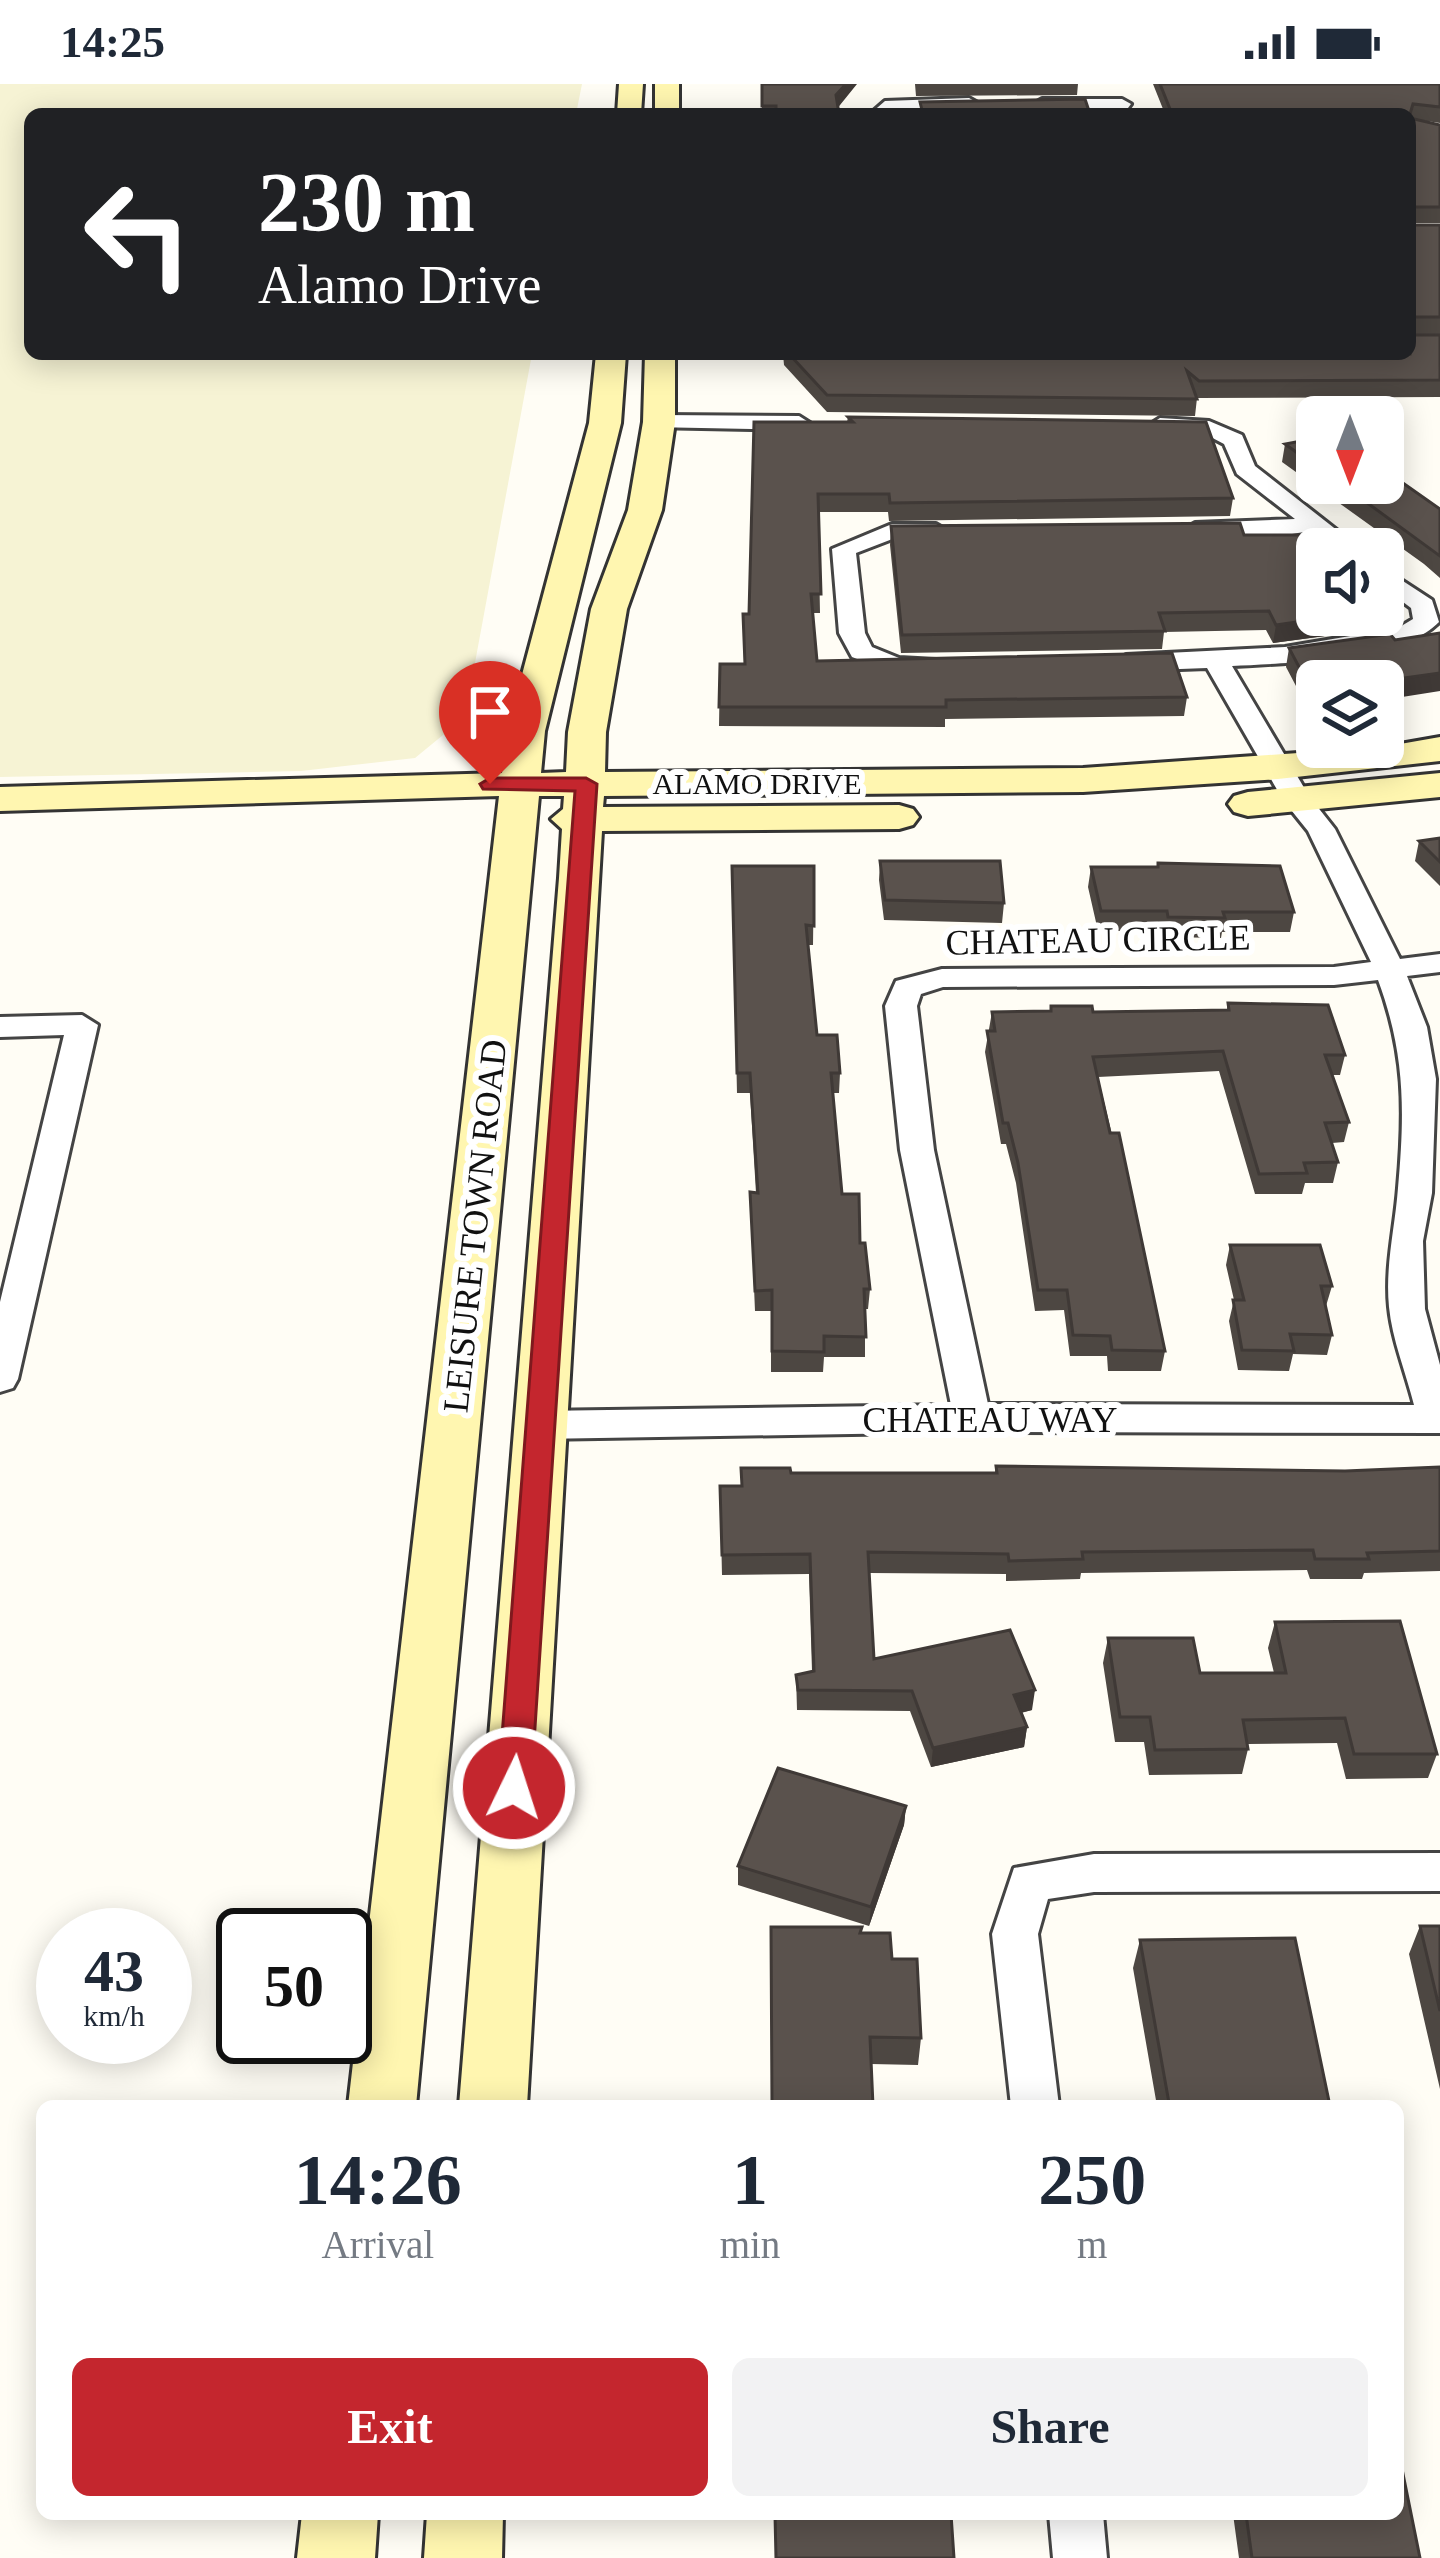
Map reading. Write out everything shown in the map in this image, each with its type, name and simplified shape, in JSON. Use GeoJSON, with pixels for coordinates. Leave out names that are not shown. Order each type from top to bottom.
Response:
{"type":"FeatureCollection","features":[{"type":"Feature","properties":{"kind":"main road","name":"LEISURE TOWN ROAD"},"geometry":{"type":"LineString","coordinates":[[383,2100],[526,731],[605,424],[610,360]]}},
{"type":"Feature","properties":{"kind":"main road","name":"LEISURE TOWN ROAD"},"geometry":{"type":"LineString","coordinates":[[493,2100],[587,732],[610,609],[645,510],[659,422],[660,360]]}},
{"type":"Feature","properties":{"kind":"main road","name":"ALAMO DRIVE"},"geometry":{"type":"LineString","coordinates":[[0,799],[585,802],[1042,814],[1287,784],[1440,749]]}},
{"type":"Feature","properties":{"kind":"main road","name":"ALAMO DRIVE"},"geometry":{"type":"LineString","coordinates":[[1287,784],[1440,785]]}},
{"type":"Feature","properties":{"kind":"main road","name":"ALAMO DRIVE"},"geometry":{"type":"LineString","coordinates":[[0,827],[519,802]]}},
{"type":"Feature","properties":{"kind":"main road"},"geometry":{"type":"LineString","coordinates":[[336,2558],[339,2520]]}},
{"type":"Feature","properties":{"kind":"main road"},"geometry":{"type":"LineString","coordinates":[[463,2558],[466,2520]]}},
{"type":"Feature","properties":{"kind":"street"},"geometry":{"type":"LineString","coordinates":[[884,108],[985,104]]}},
{"type":"Feature","properties":{"kind":"street"},"geometry":{"type":"LineString","coordinates":[[1027,104],[1105,108]]}},
{"type":"Feature","properties":{"kind":"street"},"geometry":{"type":"LineString","coordinates":[[659,422],[821,423]]}},
{"type":"Feature","properties":{"kind":"street"},"geometry":{"type":"LineString","coordinates":[[1131,424],[1209,428],[1234,440],[1244,469],[1320,528]]}},
{"type":"Feature","properties":{"kind":"street"},"geometry":{"type":"LineString","coordinates":[[1179,530],[1274,530],[1313,523]]}},
{"type":"Feature","properties":{"kind":"street"},"geometry":{"type":"LineString","coordinates":[[962,666],[896,666],[861,652],[852,633],[844,549],[892,531],[964,531]]}},
{"type":"Feature","properties":{"kind":"street"},"geometry":{"type":"LineString","coordinates":[[1404,591],[1423,605],[1426,622],[1417,632],[1404,635]]}},
{"type":"Feature","properties":{"kind":"street"},"geometry":{"type":"LineString","coordinates":[[1096,664],[1216,661],[1370,644],[1401,636]]}},
{"type":"Feature","properties":{"kind":"street"},"geometry":{"type":"LineString","coordinates":[[1216,661],[1287,784],[1321,830],[1391,969],[1411,1028],[1420,1079],[1415,1192],[1406,1241],[1407,1309],[1438,1419]]}},
{"type":"Feature","properties":{"kind":"street","name":"CHATEAU CIRCLE"},"geometry":{"type":"LineString","coordinates":[[971,1418],[966,1371],[917,1150],[902,1006],[907,988],[942,978],[1334,976],[1440,962]]}},
{"type":"Feature","properties":{"kind":"street"},"geometry":{"type":"LineString","coordinates":[[0,1027],[82,1025],[0,1379]]}},
{"type":"Feature","properties":{"kind":"street","name":"CHATEAU WAY"},"geometry":{"type":"LineString","coordinates":[[539,1426],[971,1418],[1438,1419]]}},
{"type":"Feature","properties":{"kind":"street"},"geometry":{"type":"LineString","coordinates":[[1034,2100],[1015,1934],[1030,1882],[1094,1873],[1440,1871]]}},
{"type":"Feature","properties":{"kind":"street"},"geometry":{"type":"LineString","coordinates":[[1077,2520],[1080,2558]]}},
{"type":"Feature","properties":{"kind":"shaded area"},"geometry":{"type":"Polygon","coordinates":[[[0,84],[582,84],[577,108],[24,108],[24,360],[531,360],[465,717],[415,758],[301,771],[0,777],[0,84]]]}},
{"type":"Feature","properties":{"kind":"building"},"geometry":{"type":"Polygon","coordinates":[[[762,84],[846,84],[836,95],[838,108],[762,106],[762,84]]]}},
{"type":"Feature","properties":{"kind":"building"},"geometry":{"type":"Polygon","coordinates":[[[1160,84],[1440,84],[1440,107],[1170,108],[1160,84]]]}},
{"type":"Feature","properties":{"kind":"building"},"geometry":{"type":"Polygon","coordinates":[[[1085,99],[1088,108],[922,108],[920,102],[1085,99]]]}},
{"type":"Feature","properties":{"kind":"building"},"geometry":{"type":"Polygon","coordinates":[[[1416,119],[1440,125],[1440,207],[1416,207],[1416,119]]]}},
{"type":"Feature","properties":{"kind":"building"},"geometry":{"type":"Polygon","coordinates":[[[1416,225],[1440,225],[1440,317],[1416,317],[1416,225]]]}},
{"type":"Feature","properties":{"kind":"building"},"geometry":{"type":"Polygon","coordinates":[[[1416,335],[1440,335],[1440,380],[1199,381],[1187,371],[1197,399],[827,395],[795,360],[1416,360],[1416,335]]]}},
{"type":"Feature","properties":{"kind":"building"},"geometry":{"type":"Polygon","coordinates":[[[848,417],[1206,422],[1233,498],[890,503],[889,494],[818,494],[821,594],[811,594],[817,661],[1172,653],[1187,697],[946,700],[946,707],[719,707],[720,664],[745,664],[743,614],[749,614],[754,422],[853,422],[848,417]]]}},
{"type":"Feature","properties":{"kind":"building"},"geometry":{"type":"Polygon","coordinates":[[[1404,484],[1440,509],[1440,556],[1404,528],[1369,504],[1404,504],[1404,484]]]}},
{"type":"Feature","properties":{"kind":"building"},"geometry":{"type":"Polygon","coordinates":[[[1240,523],[1244,535],[1296,535],[1296,622],[1276,625],[1269,611],[1159,613],[1165,631],[902,635],[891,526],[1240,523]]]}},
{"type":"Feature","properties":{"kind":"building"},"geometry":{"type":"Polygon","coordinates":[[[1440,633],[1440,673],[1404,678],[1404,660],[1296,661],[1289,648],[1376,636],[1395,640],[1440,633]]]}},
{"type":"Feature","properties":{"kind":"building"},"geometry":{"type":"Polygon","coordinates":[[[1440,838],[1440,862],[1419,841],[1440,838]]]}},
{"type":"Feature","properties":{"kind":"building"},"geometry":{"type":"Polygon","coordinates":[[[880,861],[1000,861],[1004,903],[885,900],[880,861]]]}},
{"type":"Feature","properties":{"kind":"building"},"geometry":{"type":"Polygon","coordinates":[[[1158,863],[1280,866],[1294,912],[1223,912],[1225,918],[1168,917],[1167,911],[1101,911],[1091,867],[1158,867],[1158,863]]]}},
{"type":"Feature","properties":{"kind":"building"},"geometry":{"type":"Polygon","coordinates":[[[732,866],[814,866],[814,926],[806,925],[817,1035],[837,1035],[840,1073],[831,1073],[842,1194],[859,1194],[860,1243],[865,1243],[870,1289],[864,1289],[866,1337],[824,1336],[824,1352],[772,1351],[772,1290],[755,1291],[750,1192],[758,1193],[750,1073],[737,1073],[732,866]]]}},
{"type":"Feature","properties":{"kind":"building"},"geometry":{"type":"Polygon","coordinates":[[[1228,1003],[1328,1005],[1345,1055],[1325,1055],[1349,1122],[1325,1123],[1338,1162],[1304,1163],[1307,1173],[1259,1174],[1223,1051],[1093,1057],[1110,1133],[1119,1133],[1165,1351],[1112,1350],[1110,1336],[1073,1335],[1067,1290],[1038,1290],[1018,1163],[1008,1123],[1003,1123],[987,1031],[995,1031],[992,1012],[1051,1011],[1051,1006],[1092,1006],[1093,1012],[1229,1010],[1228,1003]]]}},
{"type":"Feature","properties":{"kind":"building"},"geometry":{"type":"Polygon","coordinates":[[[1230,1245],[1320,1245],[1332,1286],[1321,1286],[1332,1335],[1290,1334],[1294,1351],[1242,1350],[1233,1300],[1244,1300],[1230,1245]]]}},
{"type":"Feature","properties":{"kind":"building"},"geometry":{"type":"Polygon","coordinates":[[[996,1466],[1345,1471],[1440,1467],[1440,1551],[1367,1553],[1369,1559],[1315,1559],[1313,1550],[1082,1552],[1083,1559],[1009,1561],[1008,1554],[868,1552],[874,1659],[1010,1630],[1035,1690],[1014,1695],[1027,1727],[933,1748],[912,1691],[798,1690],[796,1675],[814,1671],[810,1554],[722,1555],[720,1486],[742,1486],[741,1468],[790,1468],[791,1473],[997,1473],[996,1466]]]}},
{"type":"Feature","properties":{"kind":"building"},"geometry":{"type":"Polygon","coordinates":[[[1400,1621],[1437,1754],[1354,1754],[1345,1718],[1243,1720],[1248,1749],[1155,1750],[1150,1717],[1120,1717],[1108,1638],[1193,1638],[1200,1673],[1286,1673],[1275,1622],[1400,1621]]]}},
{"type":"Feature","properties":{"kind":"building"},"geometry":{"type":"Polygon","coordinates":[[[778,1768],[906,1806],[871,1907],[738,1866],[778,1768]]]}},
{"type":"Feature","properties":{"kind":"building"},"geometry":{"type":"Polygon","coordinates":[[[1420,1926],[1440,1926],[1440,2011],[1420,1926]]]}},
{"type":"Feature","properties":{"kind":"building"},"geometry":{"type":"Polygon","coordinates":[[[771,1927],[862,1927],[860,1933],[890,1933],[892,1959],[917,1959],[921,2038],[870,2037],[873,2100],[772,2100],[771,1927]]]}},
{"type":"Feature","properties":{"kind":"building"},"geometry":{"type":"Polygon","coordinates":[[[1295,1938],[1329,2100],[1168,2100],[1140,1940],[1295,1938]]]}},
{"type":"Feature","properties":{"kind":"building"},"geometry":{"type":"Polygon","coordinates":[[[1404,2479],[1420,2558],[1252,2558],[1247,2520],[1404,2520],[1404,2479]]]}},
{"type":"Feature","properties":{"kind":"building"},"geometry":{"type":"Polygon","coordinates":[[[775,2520],[951,2520],[954,2558],[776,2558],[775,2520]]]}},
{"type":"Feature","properties":{"kind":"route"},"geometry":{"type":"LineString","coordinates":[[490,784],[586,784],[514,1788]]}}]}
